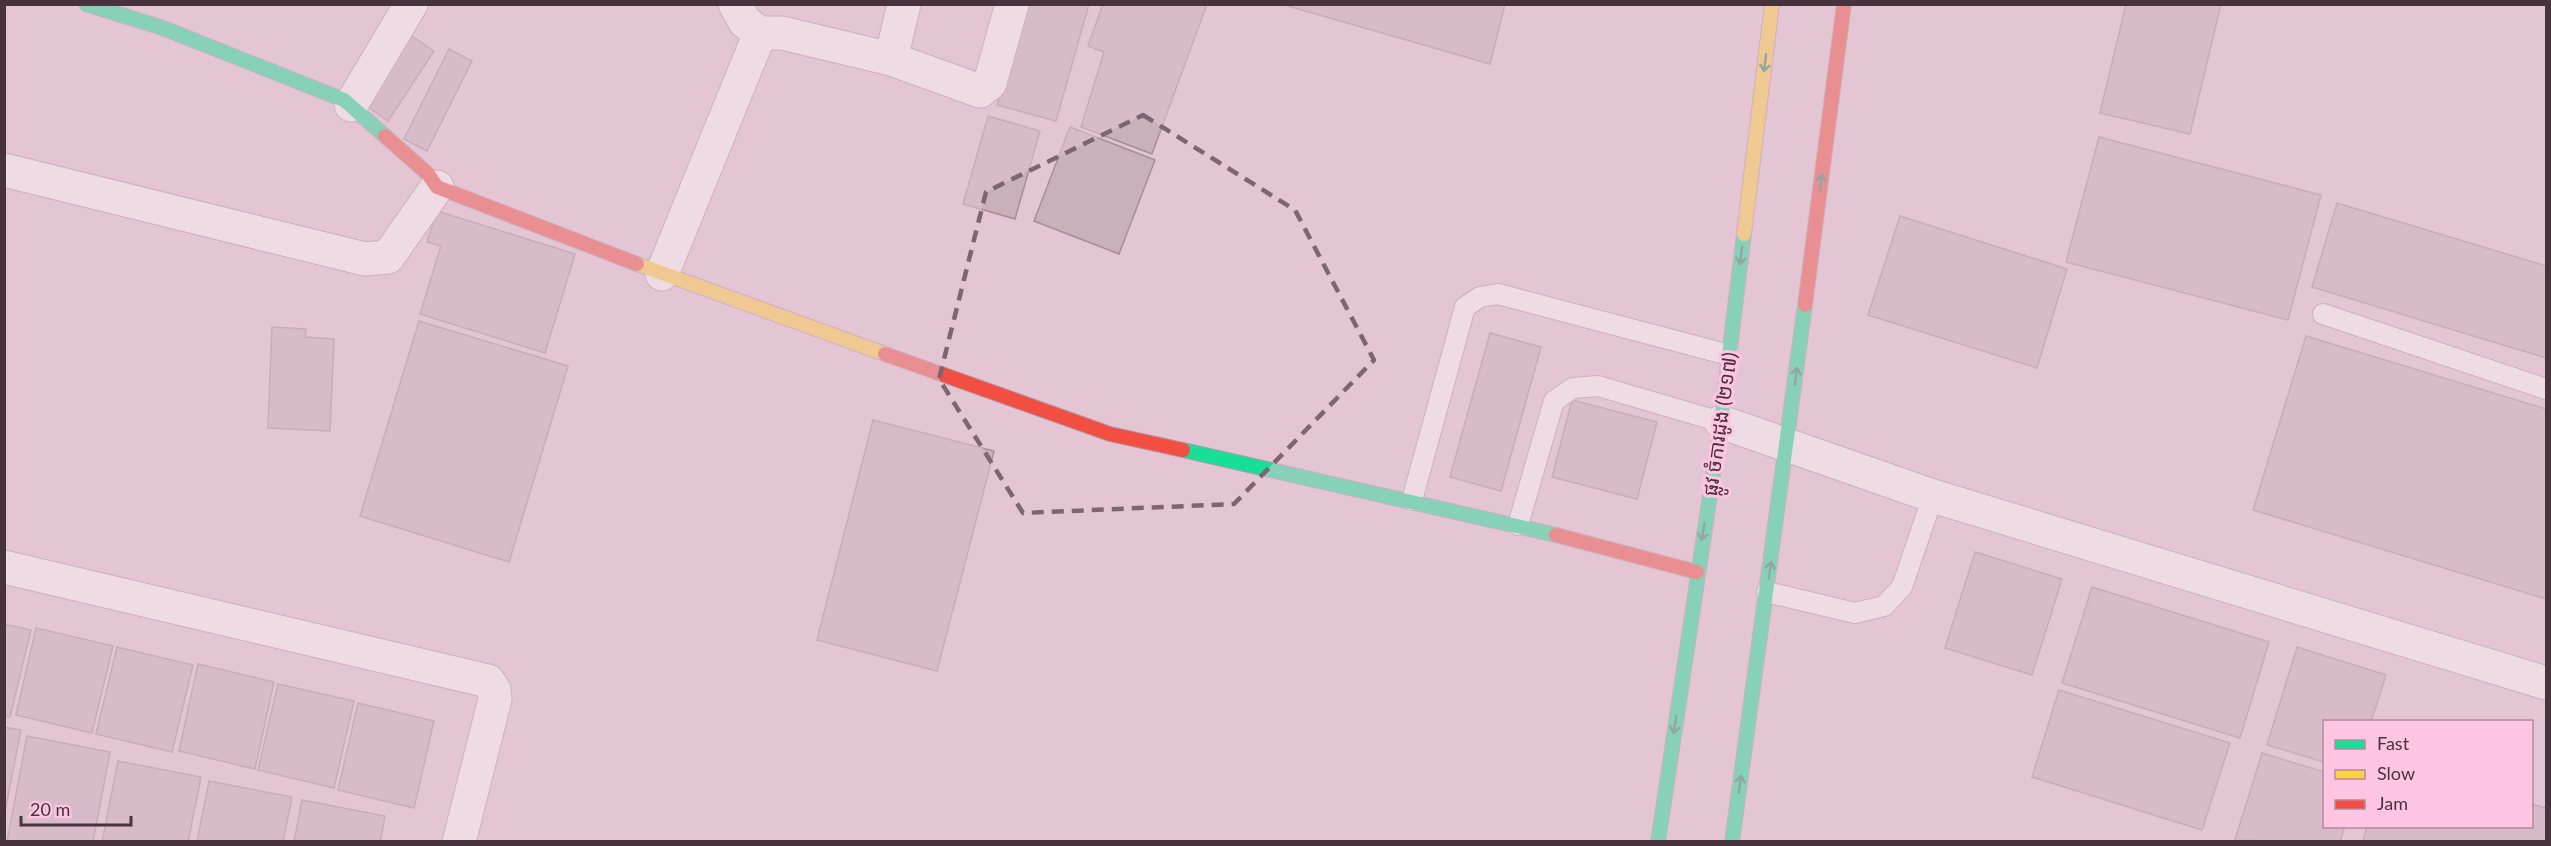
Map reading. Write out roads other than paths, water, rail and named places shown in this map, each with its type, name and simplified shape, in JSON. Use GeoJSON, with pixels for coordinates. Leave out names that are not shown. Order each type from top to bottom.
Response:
{"type":"FeatureCollection","features":[{"type":"Feature","properties":{"kind":"street"},"geometry":{"type":"LineString","coordinates":[[86,4],[163,28],[351,105],[428,174],[436,187],[662,274],[1110,434],[1412,500],[1697,572]]}},
{"type":"Feature","properties":{"kind":"street"},"geometry":{"type":"LineString","coordinates":[[351,105],[411,4]]}},
{"type":"Feature","properties":{"kind":"street"},"geometry":{"type":"LineString","coordinates":[[735,4],[745,22],[760,33],[782,33],[891,59],[980,91],[990,83],[1012,4]]}},
{"type":"Feature","properties":{"kind":"street"},"geometry":{"type":"LineString","coordinates":[[891,59],[904,4]]}},
{"type":"Feature","properties":{"kind":"street","name":"ផ្លូវ ចំការដូង (២១៧)"},"geometry":{"type":"LineString","coordinates":[[1658,842],[1721,422],[1772,4]]}},
{"type":"Feature","properties":{"kind":"street"},"geometry":{"type":"LineString","coordinates":[[1731,842],[1787,445],[1844,4]]}},
{"type":"Feature","properties":{"kind":"street"},"geometry":{"type":"LineString","coordinates":[[662,274],[760,33]]}},
{"type":"Feature","properties":{"kind":"street"},"geometry":{"type":"LineString","coordinates":[[4,170],[365,259],[388,257],[436,187]]}},
{"type":"Feature","properties":{"kind":"street"},"geometry":{"type":"LineString","coordinates":[[1721,422],[1933,496],[2547,683]]}},
{"type":"Feature","properties":{"kind":"street"},"geometry":{"type":"LineString","coordinates":[[4,567],[488,681],[494,690],[495,699],[459,842]]}},
{"type":"Feature","properties":{"kind":"lane"},"geometry":{"type":"LineString","coordinates":[[1412,500],[1465,307],[1480,297],[1498,294],[1729,355]]}},
{"type":"Feature","properties":{"kind":"lane"},"geometry":{"type":"LineString","coordinates":[[2323,314],[2547,390]]}},
{"type":"Feature","properties":{"kind":"lane"},"geometry":{"type":"LineString","coordinates":[[1518,525],[1554,401],[1573,388],[1598,386],[1721,422]]}},
{"type":"Feature","properties":{"kind":"lane"},"geometry":{"type":"LineString","coordinates":[[1767,592],[1855,613],[1884,606],[1902,587],[1933,496]]}}]}
